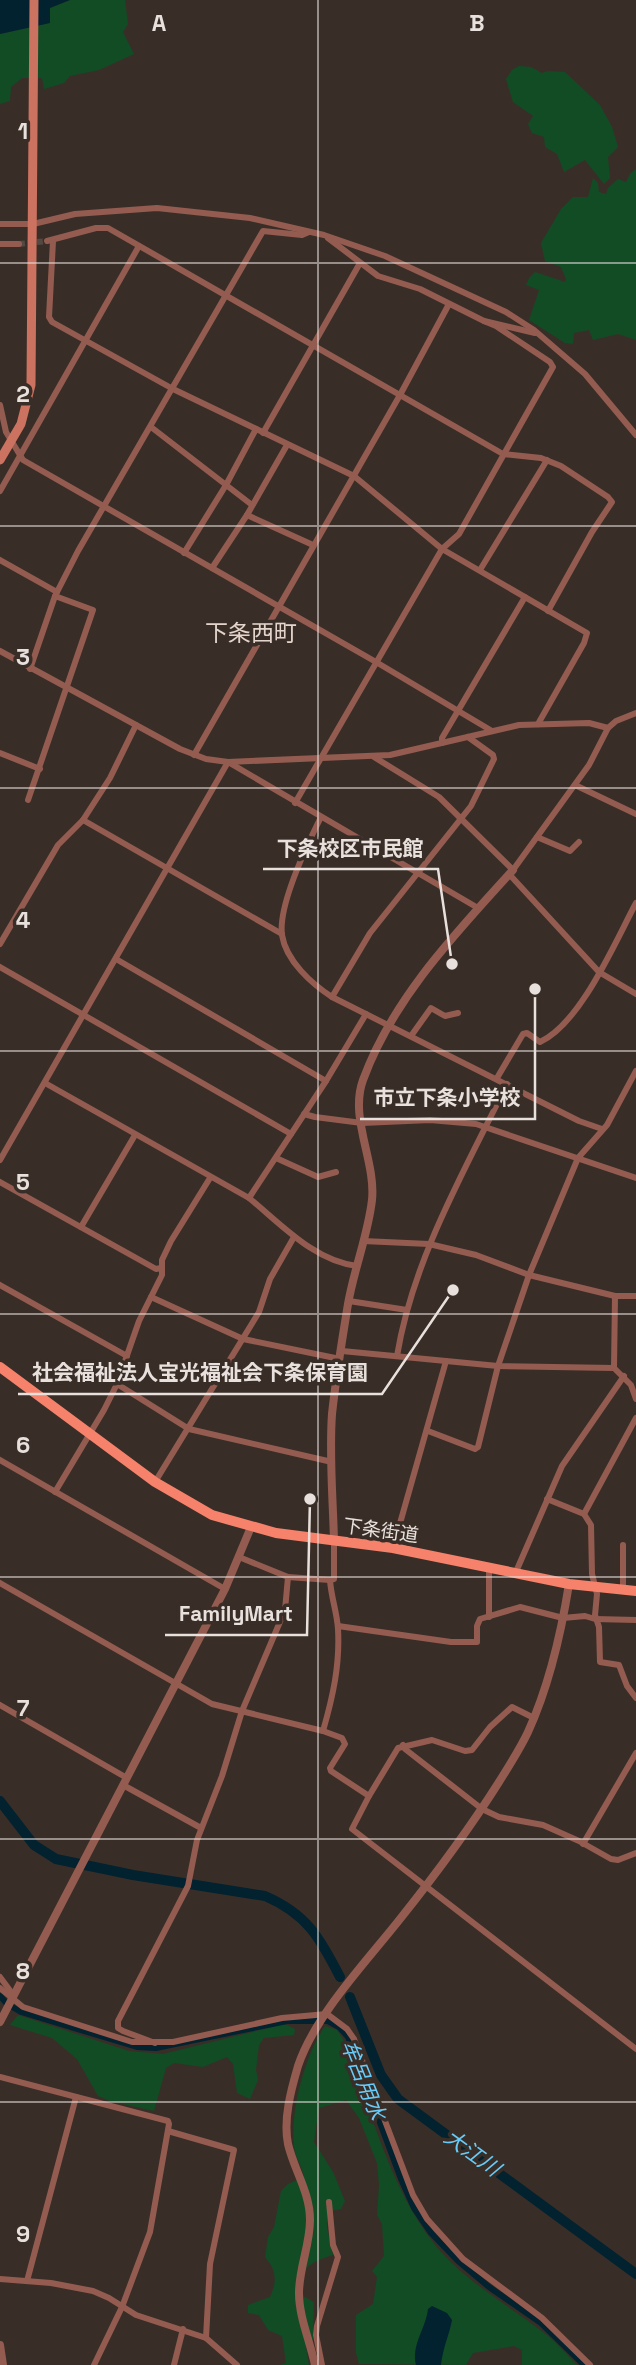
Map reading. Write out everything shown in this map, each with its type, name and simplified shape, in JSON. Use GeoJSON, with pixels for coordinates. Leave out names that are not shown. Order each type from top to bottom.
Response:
{"type":"FeatureCollection","features":[{"type":"Feature","properties":{"kind":"main road"},"geometry":{"type":"LineString","coordinates":[[0,460],[21,424],[31,385],[34,0]]}},
{"type":"Feature","properties":{"kind":"main road","name":"下条街道"},"geometry":{"type":"LineString","coordinates":[[0,1367],[155,1482],[212,1514],[276,1533],[393,1548],[569,1584],[636,1591]]}},
{"type":"Feature","properties":{"kind":"street"},"geometry":{"type":"LineString","coordinates":[[0,225],[33,224],[75,214],[157,208],[250,218],[324,235],[385,256],[506,312],[537,333],[585,374],[607,397],[636,435]]}},
{"type":"Feature","properties":{"kind":"street"},"geometry":{"type":"LineString","coordinates":[[538,724],[587,633],[548,611],[480,570],[442,549],[354,476],[173,389],[52,322],[49,317],[50,241],[96,228],[108,228],[503,454],[547,460],[561,466],[608,497],[612,502],[548,611]]}},
{"type":"Feature","properties":{"kind":"street"},"geometry":{"type":"LineString","coordinates":[[30,669],[56,594],[263,231],[302,235],[309,232]]}},
{"type":"Feature","properties":{"kind":"street"},"geometry":{"type":"LineString","coordinates":[[295,803],[442,549],[459,534],[554,367],[496,326],[420,289],[378,276],[324,235]]}},
{"type":"Feature","properties":{"kind":"street"},"geometry":{"type":"LineString","coordinates":[[0,244],[19,244]]}},
{"type":"Feature","properties":{"kind":"street"},"geometry":{"type":"LineString","coordinates":[[0,491],[139,246]]}},
{"type":"Feature","properties":{"kind":"street"},"geometry":{"type":"LineString","coordinates":[[263,433],[360,263]]}},
{"type":"Feature","properties":{"kind":"street"},"geometry":{"type":"LineString","coordinates":[[194,755],[400,395],[449,303]]}},
{"type":"Feature","properties":{"kind":"street"},"geometry":{"type":"LineString","coordinates":[[484,321],[537,333]]}},
{"type":"Feature","properties":{"kind":"street"},"geometry":{"type":"LineString","coordinates":[[0,405],[6,432],[23,460],[492,731]]}},
{"type":"Feature","properties":{"kind":"street"},"geometry":{"type":"LineString","coordinates":[[151,427],[252,505]]}},
{"type":"Feature","properties":{"kind":"street"},"geometry":{"type":"LineString","coordinates":[[184,552],[226,485],[256,429]]}},
{"type":"Feature","properties":{"kind":"street"},"geometry":{"type":"LineString","coordinates":[[212,568],[247,515],[287,445]]}},
{"type":"Feature","properties":{"kind":"street"},"geometry":{"type":"LineString","coordinates":[[480,570],[547,460]]}},
{"type":"Feature","properties":{"kind":"street"},"geometry":{"type":"LineString","coordinates":[[247,515],[313,545]]}},
{"type":"Feature","properties":{"kind":"street"},"geometry":{"type":"LineString","coordinates":[[0,560],[56,594],[93,610],[29,800]]}},
{"type":"Feature","properties":{"kind":"street"},"geometry":{"type":"LineString","coordinates":[[442,743],[442,738],[525,597]]}},
{"type":"Feature","properties":{"kind":"street"},"geometry":{"type":"LineString","coordinates":[[0,652],[194,755],[228,762],[390,755],[519,725],[589,723],[608,728]]}},
{"type":"Feature","properties":{"kind":"street"},"geometry":{"type":"LineString","coordinates":[[239,1557],[288,1577],[334,1580],[332,1413],[349,1301],[373,1186],[359,1098],[361,1086],[389,1026],[410,992],[511,872],[594,757],[608,728],[615,721],[636,713]]}},
{"type":"Feature","properties":{"kind":"street"},"geometry":{"type":"LineString","coordinates":[[0,944],[58,845],[83,820],[110,778],[136,725]]}},
{"type":"Feature","properties":{"kind":"street"},"geometry":{"type":"LineString","coordinates":[[332,997],[370,933],[471,806],[494,759],[493,755],[468,737]]}},
{"type":"Feature","properties":{"kind":"street"},"geometry":{"type":"LineString","coordinates":[[0,753],[40,769]]}},
{"type":"Feature","properties":{"kind":"street"},"geometry":{"type":"LineString","coordinates":[[373,756],[439,797],[511,872],[599,972],[636,993]]}},
{"type":"Feature","properties":{"kind":"street"},"geometry":{"type":"LineString","coordinates":[[228,762],[478,908]]}},
{"type":"Feature","properties":{"kind":"street"},"geometry":{"type":"LineString","coordinates":[[0,1160],[228,762]]}},
{"type":"Feature","properties":{"kind":"street"},"geometry":{"type":"LineString","coordinates":[[575,785],[636,814]]}},
{"type":"Feature","properties":{"kind":"street"},"geometry":{"type":"LineString","coordinates":[[321,817],[295,875],[282,934],[294,960],[318,988],[579,1121],[602,1129]]}},
{"type":"Feature","properties":{"kind":"street"},"geometry":{"type":"LineString","coordinates":[[83,820],[282,934]]}},
{"type":"Feature","properties":{"kind":"street"},"geometry":{"type":"LineString","coordinates":[[537,836],[570,851],[579,842]]}},
{"type":"Feature","properties":{"kind":"street"},"geometry":{"type":"LineString","coordinates":[[497,1078],[523,1034],[527,1033],[540,1042],[548,1038],[582,1002],[636,903]]}},
{"type":"Feature","properties":{"kind":"street"},"geometry":{"type":"LineString","coordinates":[[116,959],[326,1082]]}},
{"type":"Feature","properties":{"kind":"street"},"geometry":{"type":"LineString","coordinates":[[0,967],[291,1134]]}},
{"type":"Feature","properties":{"kind":"street"},"geometry":{"type":"LineString","coordinates":[[411,1036],[430,1009],[445,1016],[458,1013]]}},
{"type":"Feature","properties":{"kind":"street"},"geometry":{"type":"LineString","coordinates":[[248,1198],[326,1082],[366,1014]]}},
{"type":"Feature","properties":{"kind":"street"},"geometry":{"type":"LineString","coordinates":[[428,1431],[475,1449],[478,1447],[498,1366],[529,1275],[578,1158],[602,1129],[636,1071]]}},
{"type":"Feature","properties":{"kind":"street"},"geometry":{"type":"LineString","coordinates":[[45,1083],[248,1198],[293,1237],[328,1258],[357,1266]]}},
{"type":"Feature","properties":{"kind":"street"},"geometry":{"type":"LineString","coordinates":[[397,1356],[407,1310],[429,1244],[507,1084]]}},
{"type":"Feature","properties":{"kind":"street"},"geometry":{"type":"LineString","coordinates":[[304,1114],[362,1123],[462,1121],[486,1126],[636,1178]]}},
{"type":"Feature","properties":{"kind":"street"},"geometry":{"type":"LineString","coordinates":[[81,1227],[135,1135]]}},
{"type":"Feature","properties":{"kind":"street"},"geometry":{"type":"LineString","coordinates":[[276,1158],[318,1177],[336,1172]]}},
{"type":"Feature","properties":{"kind":"street"},"geometry":{"type":"LineString","coordinates":[[55,1492],[117,1384],[134,1333],[162,1275],[161,1268],[171,1241],[210,1178]]}},
{"type":"Feature","properties":{"kind":"street"},"geometry":{"type":"LineString","coordinates":[[0,1182],[156,1269],[161,1268]]}},
{"type":"Feature","properties":{"kind":"street"},"geometry":{"type":"LineString","coordinates":[[155,1482],[259,1312],[270,1279],[293,1237]]}},
{"type":"Feature","properties":{"kind":"street"},"geometry":{"type":"LineString","coordinates":[[363,1241],[429,1244],[476,1255],[529,1275],[615,1296],[636,1296]]}},
{"type":"Feature","properties":{"kind":"street"},"geometry":{"type":"LineString","coordinates":[[0,1285],[127,1356]]}},
{"type":"Feature","properties":{"kind":"street"},"geometry":{"type":"LineString","coordinates":[[614,1368],[615,1296]]}},
{"type":"Feature","properties":{"kind":"street"},"geometry":{"type":"LineString","coordinates":[[151,1297],[243,1339],[341,1355],[397,1356],[498,1366],[614,1368],[624,1376],[636,1399]]}},
{"type":"Feature","properties":{"kind":"street"},"geometry":{"type":"LineString","coordinates":[[349,1301],[407,1310]]}},
{"type":"Feature","properties":{"kind":"street"},"geometry":{"type":"LineString","coordinates":[[393,1548],[446,1361]]}},
{"type":"Feature","properties":{"kind":"street"},"geometry":{"type":"LineString","coordinates":[[515,1573],[562,1466],[624,1376]]}},
{"type":"Feature","properties":{"kind":"street"},"geometry":{"type":"LineString","coordinates":[[117,1384],[189,1429],[332,1462]]}},
{"type":"Feature","properties":{"kind":"street"},"geometry":{"type":"LineString","coordinates":[[584,1514],[636,1418]]}},
{"type":"Feature","properties":{"kind":"street"},"geometry":{"type":"LineString","coordinates":[[626,1437],[636,1438]]}},
{"type":"Feature","properties":{"kind":"street"},"geometry":{"type":"LineString","coordinates":[[0,1460],[225,1589]]}},
{"type":"Feature","properties":{"kind":"street"},"geometry":{"type":"LineString","coordinates":[[547,1499],[584,1514],[591,1525],[592,1574],[596,1588],[595,1619],[599,1627],[600,1662],[619,1665],[627,1686],[636,1698]]}},
{"type":"Feature","properties":{"kind":"street"},"geometry":{"type":"LineString","coordinates":[[7,2009],[225,1589],[251,1527]]}},
{"type":"Feature","properties":{"kind":"street"},"geometry":{"type":"LineString","coordinates":[[623,1545],[623,1591]]}},
{"type":"Feature","properties":{"kind":"street"},"geometry":{"type":"LineString","coordinates":[[489,1569],[489,1617]]}},
{"type":"Feature","properties":{"kind":"street"},"geometry":{"type":"LineString","coordinates":[[156,2043],[123,2031],[118,2028],[118,2021],[189,1884],[201,1828],[222,1776],[242,1712],[285,1610],[288,1577]]}},
{"type":"Feature","properties":{"kind":"street"},"geometry":{"type":"LineString","coordinates":[[323,1731],[337,1678],[338,1626],[330,1580]]}},
{"type":"Feature","properties":{"kind":"street"},"geometry":{"type":"LineString","coordinates":[[0,1583],[212,1704],[342,1738],[345,1744],[330,1768],[331,1772],[369,1796]]}},
{"type":"Feature","properties":{"kind":"street"},"geometry":{"type":"LineString","coordinates":[[315,2365],[300,2306],[299,2291],[308,2238],[309,2208],[288,2144],[286,2128],[299,2065],[342,1992],[462,1840],[519,1748],[534,1718],[563,1618],[569,1584]]}},
{"type":"Feature","properties":{"kind":"street"},"geometry":{"type":"LineString","coordinates":[[338,1626],[451,1642],[477,1642],[477,1622],[520,1607],[563,1618],[585,1616],[595,1619],[636,1619]]}},
{"type":"Feature","properties":{"kind":"street"},"geometry":{"type":"LineString","coordinates":[[0,1705],[201,1828]]}},
{"type":"Feature","properties":{"kind":"street"},"geometry":{"type":"LineString","coordinates":[[534,1718],[512,1707],[490,1727],[472,1750],[465,1751],[432,1740],[398,1748],[352,1829],[636,2049]]}},
{"type":"Feature","properties":{"kind":"street"},"geometry":{"type":"LineString","coordinates":[[403,1745],[482,1810],[499,1817],[543,1825],[611,1859],[618,1860],[636,1853]]}},
{"type":"Feature","properties":{"kind":"street"},"geometry":{"type":"LineString","coordinates":[[583,1844],[636,1753]]}},
{"type":"Feature","properties":{"kind":"street"},"geometry":{"type":"LineString","coordinates":[[0,1977],[7,2009]]}},
{"type":"Feature","properties":{"kind":"street"},"geometry":{"type":"LineString","coordinates":[[0,1988],[7,2009]]}},
{"type":"Feature","properties":{"kind":"street"},"geometry":{"type":"LineString","coordinates":[[7,2009],[23,2007],[132,2042],[156,2043],[173,2042],[282,2018],[326,2016],[347,2029],[354,2039],[412,2195],[427,2219],[463,2259],[542,2318],[590,2365]]}},
{"type":"Feature","properties":{"kind":"street"},"geometry":{"type":"LineString","coordinates":[[0,2077],[168,2121],[150,2232],[122,2307],[94,2365]]}},
{"type":"Feature","properties":{"kind":"street"},"geometry":{"type":"LineString","coordinates":[[27,2281],[76,2097]]}},
{"type":"Feature","properties":{"kind":"street"},"geometry":{"type":"LineString","coordinates":[[168,2131],[234,2150],[210,2264],[206,2338]]}},
{"type":"Feature","properties":{"kind":"street"},"geometry":{"type":"LineString","coordinates":[[322,2365],[317,2326],[338,2257],[333,2245],[329,2202]]}},
{"type":"Feature","properties":{"kind":"street"},"geometry":{"type":"LineString","coordinates":[[0,2279],[93,2291],[136,2315],[206,2338],[237,2365]]}},
{"type":"Feature","properties":{"kind":"street"},"geometry":{"type":"LineString","coordinates":[[174,2365],[183,2329]]}},
{"type":"Feature","properties":{"kind":"street"},"geometry":{"type":"LineString","coordinates":[[0,2345],[3,2365]]}},
{"type":"Feature","properties":{"kind":"green space"},"geometry":{"type":"Polygon","coordinates":[[[70,0],[125,0],[128,24],[123,32],[134,54],[99,70],[70,76],[64,83],[44,89],[42,78],[22,78],[11,87],[10,101],[0,104],[0,34],[49,23],[50,8],[70,0]]]}},
{"type":"Feature","properties":{"kind":"green space"},"geometry":{"type":"Polygon","coordinates":[[[519,66],[531,67],[542,73],[565,72],[600,105],[612,127],[618,147],[608,157],[610,178],[604,184],[585,160],[564,172],[557,154],[545,147],[544,137],[532,133],[528,124],[533,116],[513,102],[506,79],[512,70],[519,66]]]}},
{"type":"Feature","properties":{"kind":"green space"},"geometry":{"type":"Polygon","coordinates":[[[636,169],[636,340],[618,334],[593,340],[589,330],[574,333],[573,344],[565,343],[529,320],[539,290],[526,285],[529,278],[535,272],[565,282],[566,279],[561,267],[545,261],[541,243],[561,209],[573,197],[588,197],[593,178],[598,183],[599,192],[606,194],[608,188],[618,179],[626,182],[636,169]]]}},
{"type":"Feature","properties":{"kind":"green space"},"geometry":{"type":"Polygon","coordinates":[[[18,2015],[129,2051],[163,2054],[285,2024],[295,2029],[294,2035],[264,2038],[259,2045],[256,2070],[258,2080],[250,2099],[237,2093],[233,2064],[227,2057],[203,2067],[174,2063],[166,2068],[154,2111],[98,2096],[77,2059],[52,2038],[10,2025],[18,2015]]]}},
{"type":"Feature","properties":{"kind":"green space"},"geometry":{"type":"Polygon","coordinates":[[[325,2026],[337,2030],[344,2041],[393,2173],[419,2222],[435,2245],[473,2281],[547,2336],[577,2365],[522,2365],[522,2350],[514,2346],[473,2353],[466,2365],[359,2364],[356,2353],[356,2315],[373,2304],[377,2277],[372,2271],[384,2256],[382,2224],[377,2215],[377,2163],[359,2118],[346,2100],[319,2108],[314,2142],[333,2172],[345,2201],[341,2209],[327,2212],[333,2255],[308,2267],[298,2285],[297,2293],[314,2302],[313,2339],[306,2347],[309,2365],[281,2365],[286,2363],[282,2336],[268,2330],[259,2315],[248,2313],[248,2305],[270,2297],[274,2286],[275,2276],[265,2257],[268,2237],[274,2227],[281,2191],[288,2184],[304,2177],[295,2150],[294,2117],[305,2067],[325,2026]]]}},
{"type":"Feature","properties":{"kind":"water"},"geometry":{"type":"Polygon","coordinates":[[[0,0],[70,0],[50,8],[50,23],[0,34],[0,0]]]}},
{"type":"Feature","properties":{"kind":"water"},"geometry":{"type":"Polygon","coordinates":[[[432,2306],[447,2313],[452,2320],[441,2365],[416,2365],[415,2350],[428,2309],[432,2306]]]}},
{"type":"Feature","properties":{"kind":"waterway","name":"大江川"},"geometry":{"type":"LineString","coordinates":[[0,1801],[34,1845],[56,1859],[133,1875],[265,1896],[279,1903],[311,1929],[340,1977]]}},
{"type":"Feature","properties":{"kind":"waterway","name":"牟呂用水"},"geometry":{"type":"LineString","coordinates":[[0,1996],[7,2004],[21,2012],[137,2047],[156,2048],[287,2021],[328,2021],[339,2027],[348,2037],[401,2179],[414,2208],[431,2233],[489,2287],[541,2323],[584,2365]]}},
{"type":"Feature","properties":{"kind":"waterway","name":"大江川"},"geometry":{"type":"LineString","coordinates":[[350,1997],[381,2075],[398,2099],[636,2274]]}},
{"type":"Feature","properties":{"kind":"tunnel"},"geometry":{"type":"LineString","coordinates":[[19,244],[47,241]]}},
{"type":"Feature","properties":{"kind":"place","name":"下条校区市民館"},"geometry":{"type":"Point","coordinates":[452,964]}},
{"type":"Feature","properties":{"kind":"place","name":"市立下条小学校"},"geometry":{"type":"Point","coordinates":[535,989]}},
{"type":"Feature","properties":{"kind":"place","name":"社会福祉法人宝光福祉会下条保育園"},"geometry":{"type":"Point","coordinates":[453,1290]}},
{"type":"Feature","properties":{"kind":"place","name":"FamilyMart"},"geometry":{"type":"Point","coordinates":[310,1499]}},
{"type":"Feature","properties":{"kind":"district","name":"下条西町"},"geometry":{"type":"Point","coordinates":[251,633]}}]}
